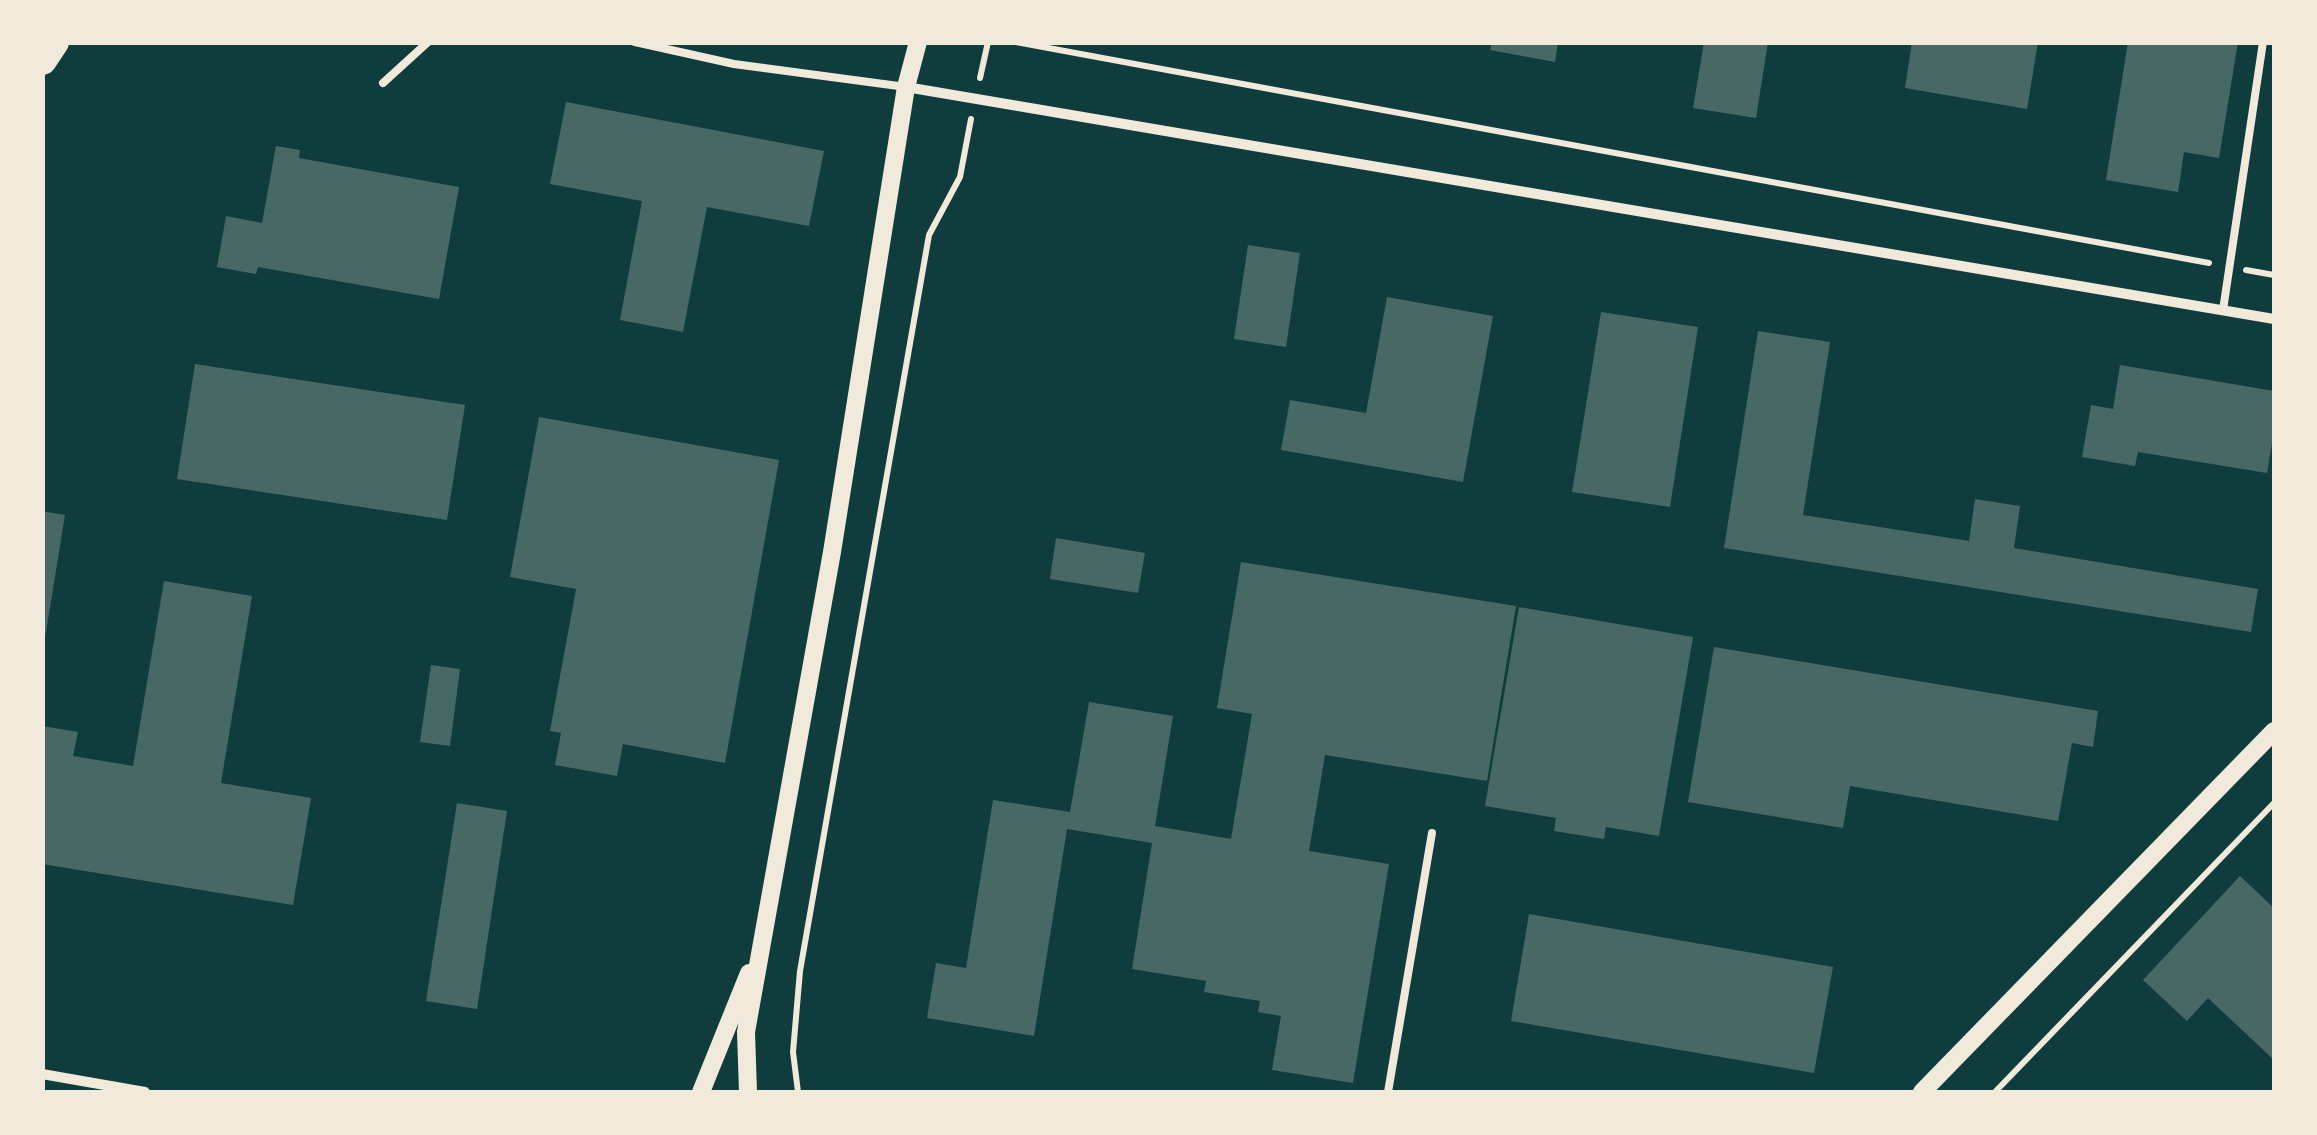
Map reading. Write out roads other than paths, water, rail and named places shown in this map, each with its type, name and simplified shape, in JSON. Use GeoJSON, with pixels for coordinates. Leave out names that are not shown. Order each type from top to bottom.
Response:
{"type":"FeatureCollection","features":[{"type":"Feature","properties":{"kind":"highway"},"geometry":{"type":"LineString","coordinates":[[42,60],[54,42]]}},
{"type":"Feature","properties":{"kind":"street"},"geometry":{"type":"LineString","coordinates":[[748,1092],[746,1032],[832,552],[906,87],[918,42]]}},
{"type":"Feature","properties":{"kind":"street"},"geometry":{"type":"LineString","coordinates":[[906,87],[2274,319]]}},
{"type":"Feature","properties":{"kind":"street"},"geometry":{"type":"LineString","coordinates":[[1922,1092],[2274,730]]}},
{"type":"Feature","properties":{"kind":"street"},"geometry":{"type":"LineString","coordinates":[[701,1092],[762,940]]}},
{"type":"Feature","properties":{"kind":"street"},"geometry":{"type":"LineString","coordinates":[[42,1074],[145,1092]]}},
{"type":"Feature","properties":{"kind":"lane"},"geometry":{"type":"LineString","coordinates":[[382,82],[428,42]]}},
{"type":"Feature","properties":{"kind":"lane"},"geometry":{"type":"LineString","coordinates":[[635,42],[734,64],[906,87]]}},
{"type":"Feature","properties":{"kind":"lane"},"geometry":{"type":"LineString","coordinates":[[2223,310],[2262,42]]}},
{"type":"Feature","properties":{"kind":"lane"},"geometry":{"type":"LineString","coordinates":[[1388,1092],[1432,833]]}}]}
